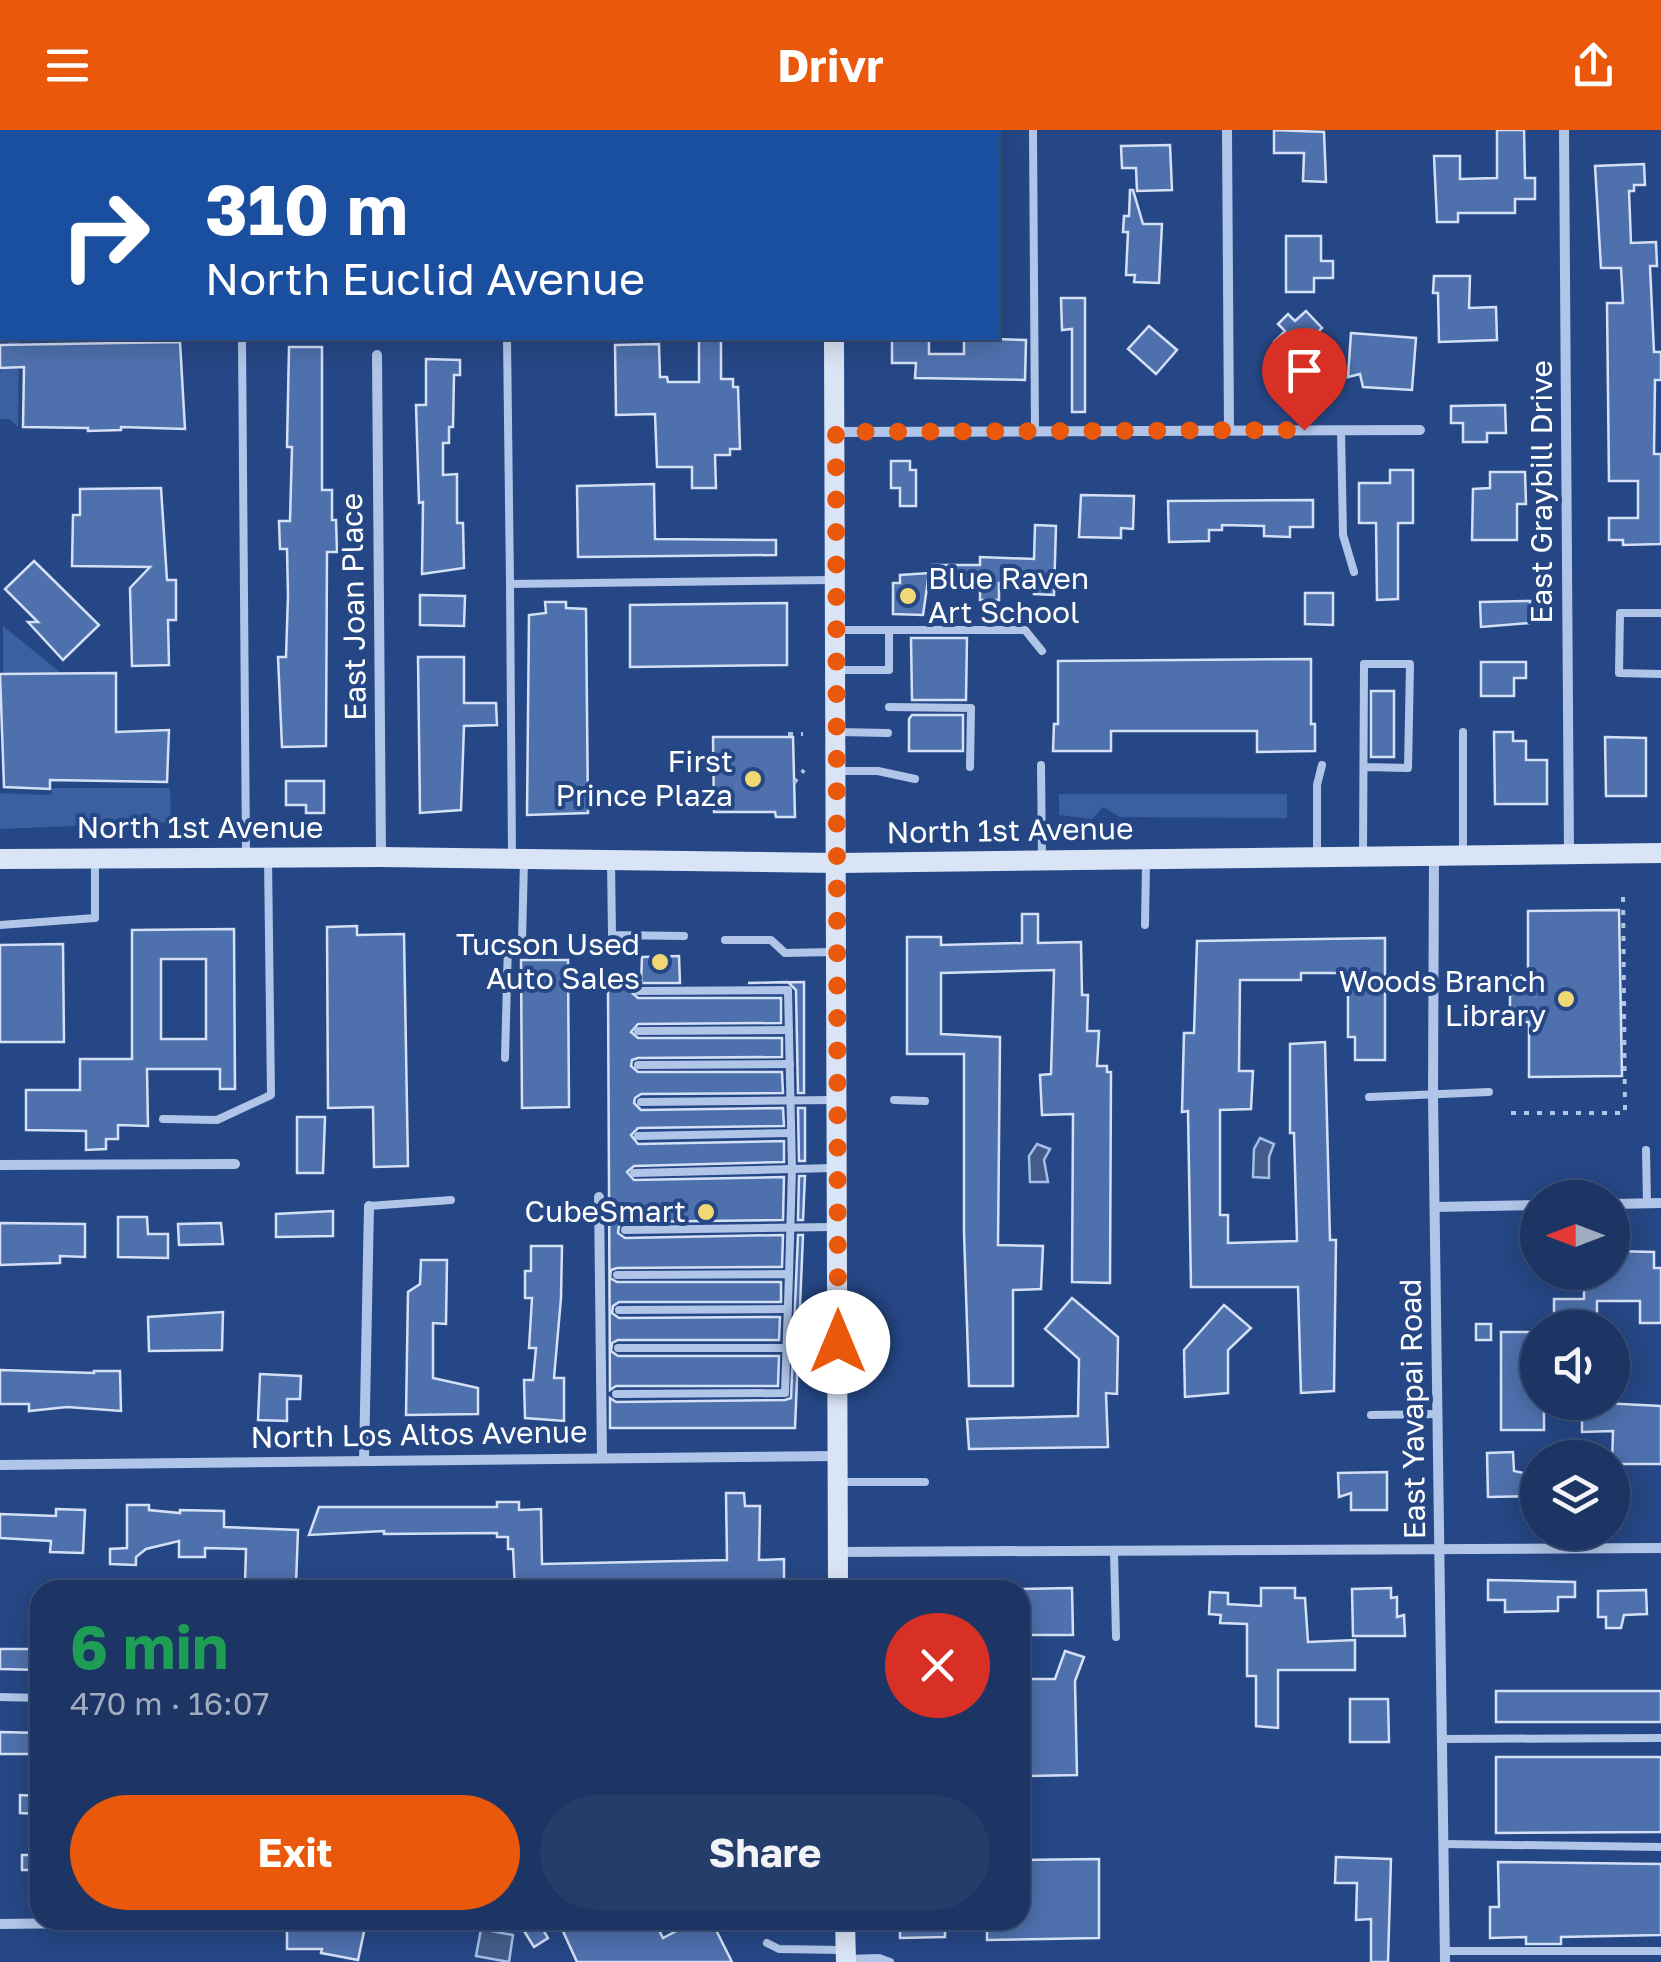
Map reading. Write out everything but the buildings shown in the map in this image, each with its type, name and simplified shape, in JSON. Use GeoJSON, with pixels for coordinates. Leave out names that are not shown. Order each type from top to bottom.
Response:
{"type":"FeatureCollection","features":[{"type":"Feature","properties":{"kind":"main road"},"geometry":{"type":"LineString","coordinates":[[834,340],[838,1580]]}},
{"type":"Feature","properties":{"kind":"main road","name":"North 1st Avenue"},"geometry":{"type":"LineString","coordinates":[[0,859],[838,862],[1661,854]]}},
{"type":"Feature","properties":{"kind":"main road"},"geometry":{"type":"LineString","coordinates":[[845,1930],[846,1957]]}},
{"type":"Feature","properties":{"kind":"street"},"geometry":{"type":"LineString","coordinates":[[1227,130],[1229,430]]}},
{"type":"Feature","properties":{"kind":"street","name":"East Graybill Drive"},"geometry":{"type":"LineString","coordinates":[[1564,130],[1569,854]]}},
{"type":"Feature","properties":{"kind":"street","name":"East Joan Place"},"geometry":{"type":"LineString","coordinates":[[376,355],[381,858]]}},
{"type":"Feature","properties":{"kind":"street"},"geometry":{"type":"LineString","coordinates":[[836,432],[1420,430]]}},
{"type":"Feature","properties":{"kind":"street","name":"East Yavapai Road"},"geometry":{"type":"LineString","coordinates":[[1434,855],[1445,1956]]}},
{"type":"Feature","properties":{"kind":"street"},"geometry":{"type":"LineString","coordinates":[[0,1165],[234,1164]]}},
{"type":"Feature","properties":{"kind":"street"},"geometry":{"type":"LineString","coordinates":[[599,1196],[602,1458]]}},
{"type":"Feature","properties":{"kind":"street"},"geometry":{"type":"LineString","coordinates":[[1630,1203],[1661,1203]]}},
{"type":"Feature","properties":{"kind":"street"},"geometry":{"type":"LineString","coordinates":[[1436,1207],[1520,1205]]}},
{"type":"Feature","properties":{"kind":"street"},"geometry":{"type":"LineString","coordinates":[[364,1460],[369,1206]]}},
{"type":"Feature","properties":{"kind":"street","name":"North Los Altos Avenue"},"geometry":{"type":"LineString","coordinates":[[0,1465],[838,1456]]}},
{"type":"Feature","properties":{"kind":"street"},"geometry":{"type":"LineString","coordinates":[[837,1552],[1661,1548]]}},
{"type":"Feature","properties":{"kind":"street"},"geometry":{"type":"LineString","coordinates":[[0,1924],[30,1924]]}},
{"type":"Feature","properties":{"kind":"lane"},"geometry":{"type":"LineString","coordinates":[[1033,130],[1035,431]]}},
{"type":"Feature","properties":{"kind":"lane"},"geometry":{"type":"LineString","coordinates":[[242,340],[246,858]]}},
{"type":"Feature","properties":{"kind":"lane"},"geometry":{"type":"LineString","coordinates":[[505,1058],[508,943],[522,942],[518,859],[509,830],[507,340]]}},
{"type":"Feature","properties":{"kind":"lane"},"geometry":{"type":"LineString","coordinates":[[1341,430],[1342,534],[1354,572]]}},
{"type":"Feature","properties":{"kind":"lane"},"geometry":{"type":"LineString","coordinates":[[510,584],[836,580]]}},
{"type":"Feature","properties":{"kind":"lane"},"geometry":{"type":"LineString","coordinates":[[1661,613],[1620,613],[1619,673],[1661,674]]}},
{"type":"Feature","properties":{"kind":"lane"},"geometry":{"type":"LineString","coordinates":[[837,630],[1025,630],[1042,651]]}},
{"type":"Feature","properties":{"kind":"lane"},"geometry":{"type":"LineString","coordinates":[[837,670],[889,670],[889,630]]}},
{"type":"Feature","properties":{"kind":"lane"},"geometry":{"type":"LineString","coordinates":[[1363,856],[1364,664],[1410,664],[1408,768],[1364,767]]}},
{"type":"Feature","properties":{"kind":"lane"},"geometry":{"type":"LineString","coordinates":[[889,707],[971,708],[970,767]]}},
{"type":"Feature","properties":{"kind":"lane"},"geometry":{"type":"LineString","coordinates":[[838,732],[888,733]]}},
{"type":"Feature","properties":{"kind":"lane"},"geometry":{"type":"LineString","coordinates":[[1463,732],[1463,855]]}},
{"type":"Feature","properties":{"kind":"lane"},"geometry":{"type":"LineString","coordinates":[[1041,765],[1042,860]]}},
{"type":"Feature","properties":{"kind":"lane"},"geometry":{"type":"LineString","coordinates":[[1317,857],[1317,784],[1322,765]]}},
{"type":"Feature","properties":{"kind":"lane"},"geometry":{"type":"LineString","coordinates":[[838,771],[878,771],[915,779]]}},
{"type":"Feature","properties":{"kind":"lane"},"geometry":{"type":"LineString","coordinates":[[163,1118],[216,1120],[270,1094],[268,858]]}},
{"type":"Feature","properties":{"kind":"lane"},"geometry":{"type":"LineString","coordinates":[[0,925],[95,918],[94,859]]}},
{"type":"Feature","properties":{"kind":"lane"},"geometry":{"type":"LineString","coordinates":[[1145,925],[1146,859]]}},
{"type":"Feature","properties":{"kind":"lane"},"geometry":{"type":"LineString","coordinates":[[611,860],[612,935],[684,936]]}},
{"type":"Feature","properties":{"kind":"lane"},"geometry":{"type":"LineString","coordinates":[[725,940],[771,940],[785,953],[838,952]]}},
{"type":"Feature","properties":{"kind":"lane"},"geometry":{"type":"LineString","coordinates":[[616,1394],[786,1393],[792,1169],[788,990],[638,991]]}},
{"type":"Feature","properties":{"kind":"lane"},"geometry":{"type":"LineString","coordinates":[[638,1030],[790,1030]]}},
{"type":"Feature","properties":{"kind":"lane"},"geometry":{"type":"LineString","coordinates":[[638,1064],[790,1064]]}},
{"type":"Feature","properties":{"kind":"lane"},"geometry":{"type":"LineString","coordinates":[[1368,1096],[1489,1092]]}},
{"type":"Feature","properties":{"kind":"lane"},"geometry":{"type":"LineString","coordinates":[[640,1102],[838,1100]]}},
{"type":"Feature","properties":{"kind":"lane"},"geometry":{"type":"LineString","coordinates":[[894,1100],[926,1101]]}},
{"type":"Feature","properties":{"kind":"lane"},"geometry":{"type":"LineString","coordinates":[[638,1136],[791,1133]]}},
{"type":"Feature","properties":{"kind":"lane"},"geometry":{"type":"LineString","coordinates":[[1646,1150],[1647,1203]]}},
{"type":"Feature","properties":{"kind":"lane"},"geometry":{"type":"LineString","coordinates":[[634,1174],[838,1168]]}},
{"type":"Feature","properties":{"kind":"lane"},"geometry":{"type":"LineString","coordinates":[[369,1206],[451,1200]]}},
{"type":"Feature","properties":{"kind":"lane"},"geometry":{"type":"LineString","coordinates":[[626,1230],[838,1227]]}},
{"type":"Feature","properties":{"kind":"lane"},"geometry":{"type":"LineString","coordinates":[[616,1275],[789,1276]]}},
{"type":"Feature","properties":{"kind":"lane"},"geometry":{"type":"LineString","coordinates":[[619,1310],[788,1308]]}},
{"type":"Feature","properties":{"kind":"lane"},"geometry":{"type":"LineString","coordinates":[[618,1348],[787,1348]]}},
{"type":"Feature","properties":{"kind":"lane"},"geometry":{"type":"LineString","coordinates":[[1372,1415],[1438,1414]]}},
{"type":"Feature","properties":{"kind":"lane"},"geometry":{"type":"LineString","coordinates":[[838,1482],[926,1482]]}},
{"type":"Feature","properties":{"kind":"lane"},"geometry":{"type":"LineString","coordinates":[[1114,1551],[1116,1637]]}},
{"type":"Feature","properties":{"kind":"lane"},"geometry":{"type":"LineString","coordinates":[[0,1698],[30,1698]]}},
{"type":"Feature","properties":{"kind":"lane"},"geometry":{"type":"LineString","coordinates":[[1443,1739],[1661,1738]]}},
{"type":"Feature","properties":{"kind":"lane"},"geometry":{"type":"LineString","coordinates":[[1444,1844],[1661,1847]]}},
{"type":"Feature","properties":{"kind":"lane"},"geometry":{"type":"LineString","coordinates":[[767,1943],[778,1949],[890,1962]]}},
{"type":"Feature","properties":{"kind":"lane"},"geometry":{"type":"LineString","coordinates":[[1445,1956],[1661,1952]]}},
{"type":"Feature","properties":{"kind":"path"},"geometry":{"type":"LineString","coordinates":[[788,734],[804,734]]}},
{"type":"Feature","properties":{"kind":"path"},"geometry":{"type":"LineString","coordinates":[[794,783],[804,770]]}},
{"type":"Feature","properties":{"kind":"path"},"geometry":{"type":"LineString","coordinates":[[1510,1113],[1624,1113],[1623,889]]}},
{"type":"Feature","properties":{"kind":"shaded area"},"geometry":{"type":"Polygon","coordinates":[[[8,340],[19,340],[18,427],[9,419],[0,419],[0,372],[7,361],[8,340]]]}},
{"type":"Feature","properties":{"kind":"shaded area"},"geometry":{"type":"Polygon","coordinates":[[[3,626],[61,673],[30,673],[30,718],[3,681],[3,626]]]}},
{"type":"Feature","properties":{"kind":"shaded area"},"geometry":{"type":"Polygon","coordinates":[[[52,788],[170,788],[171,822],[0,829],[0,793],[47,795],[52,794],[52,788]]]}},
{"type":"Feature","properties":{"kind":"shaded area"},"geometry":{"type":"Polygon","coordinates":[[[1059,794],[1287,794],[1287,818],[1120,817],[1103,807],[1092,819],[1059,815],[1059,794]]]}},
{"type":"Feature","properties":{"kind":"shaded area"},"geometry":{"type":"Polygon","coordinates":[[[1260,1138],[1274,1144],[1269,1157],[1269,1178],[1253,1177],[1254,1149],[1260,1138]]]}},
{"type":"Feature","properties":{"kind":"shaded area"},"geometry":{"type":"Polygon","coordinates":[[[1037,1144],[1050,1149],[1044,1160],[1048,1182],[1030,1182],[1029,1156],[1037,1144]]]}},
{"type":"Feature","properties":{"kind":"shaded area"},"geometry":{"type":"Polygon","coordinates":[[[481,1930],[513,1935],[509,1962],[476,1956],[481,1930]]]}},
{"type":"Feature","properties":{"kind":"place","name":"Blue Raven Art School"},"geometry":{"type":"Point","coordinates":[908,596]}},
{"type":"Feature","properties":{"kind":"place","name":"First Prince Plaza"},"geometry":{"type":"Point","coordinates":[753,779]}},
{"type":"Feature","properties":{"kind":"place","name":"Tucson Used Auto Sales"},"geometry":{"type":"Point","coordinates":[660,962]}},
{"type":"Feature","properties":{"kind":"place","name":"Woods Branch Library"},"geometry":{"type":"Point","coordinates":[1566,999]}},
{"type":"Feature","properties":{"kind":"place","name":"CubeSmart"},"geometry":{"type":"Point","coordinates":[706,1212]}},
{"type":"Feature","properties":{"kind":"route"},"geometry":{"type":"LineString","coordinates":[[838,1342],[836,432],[1304,430]]}}]}
